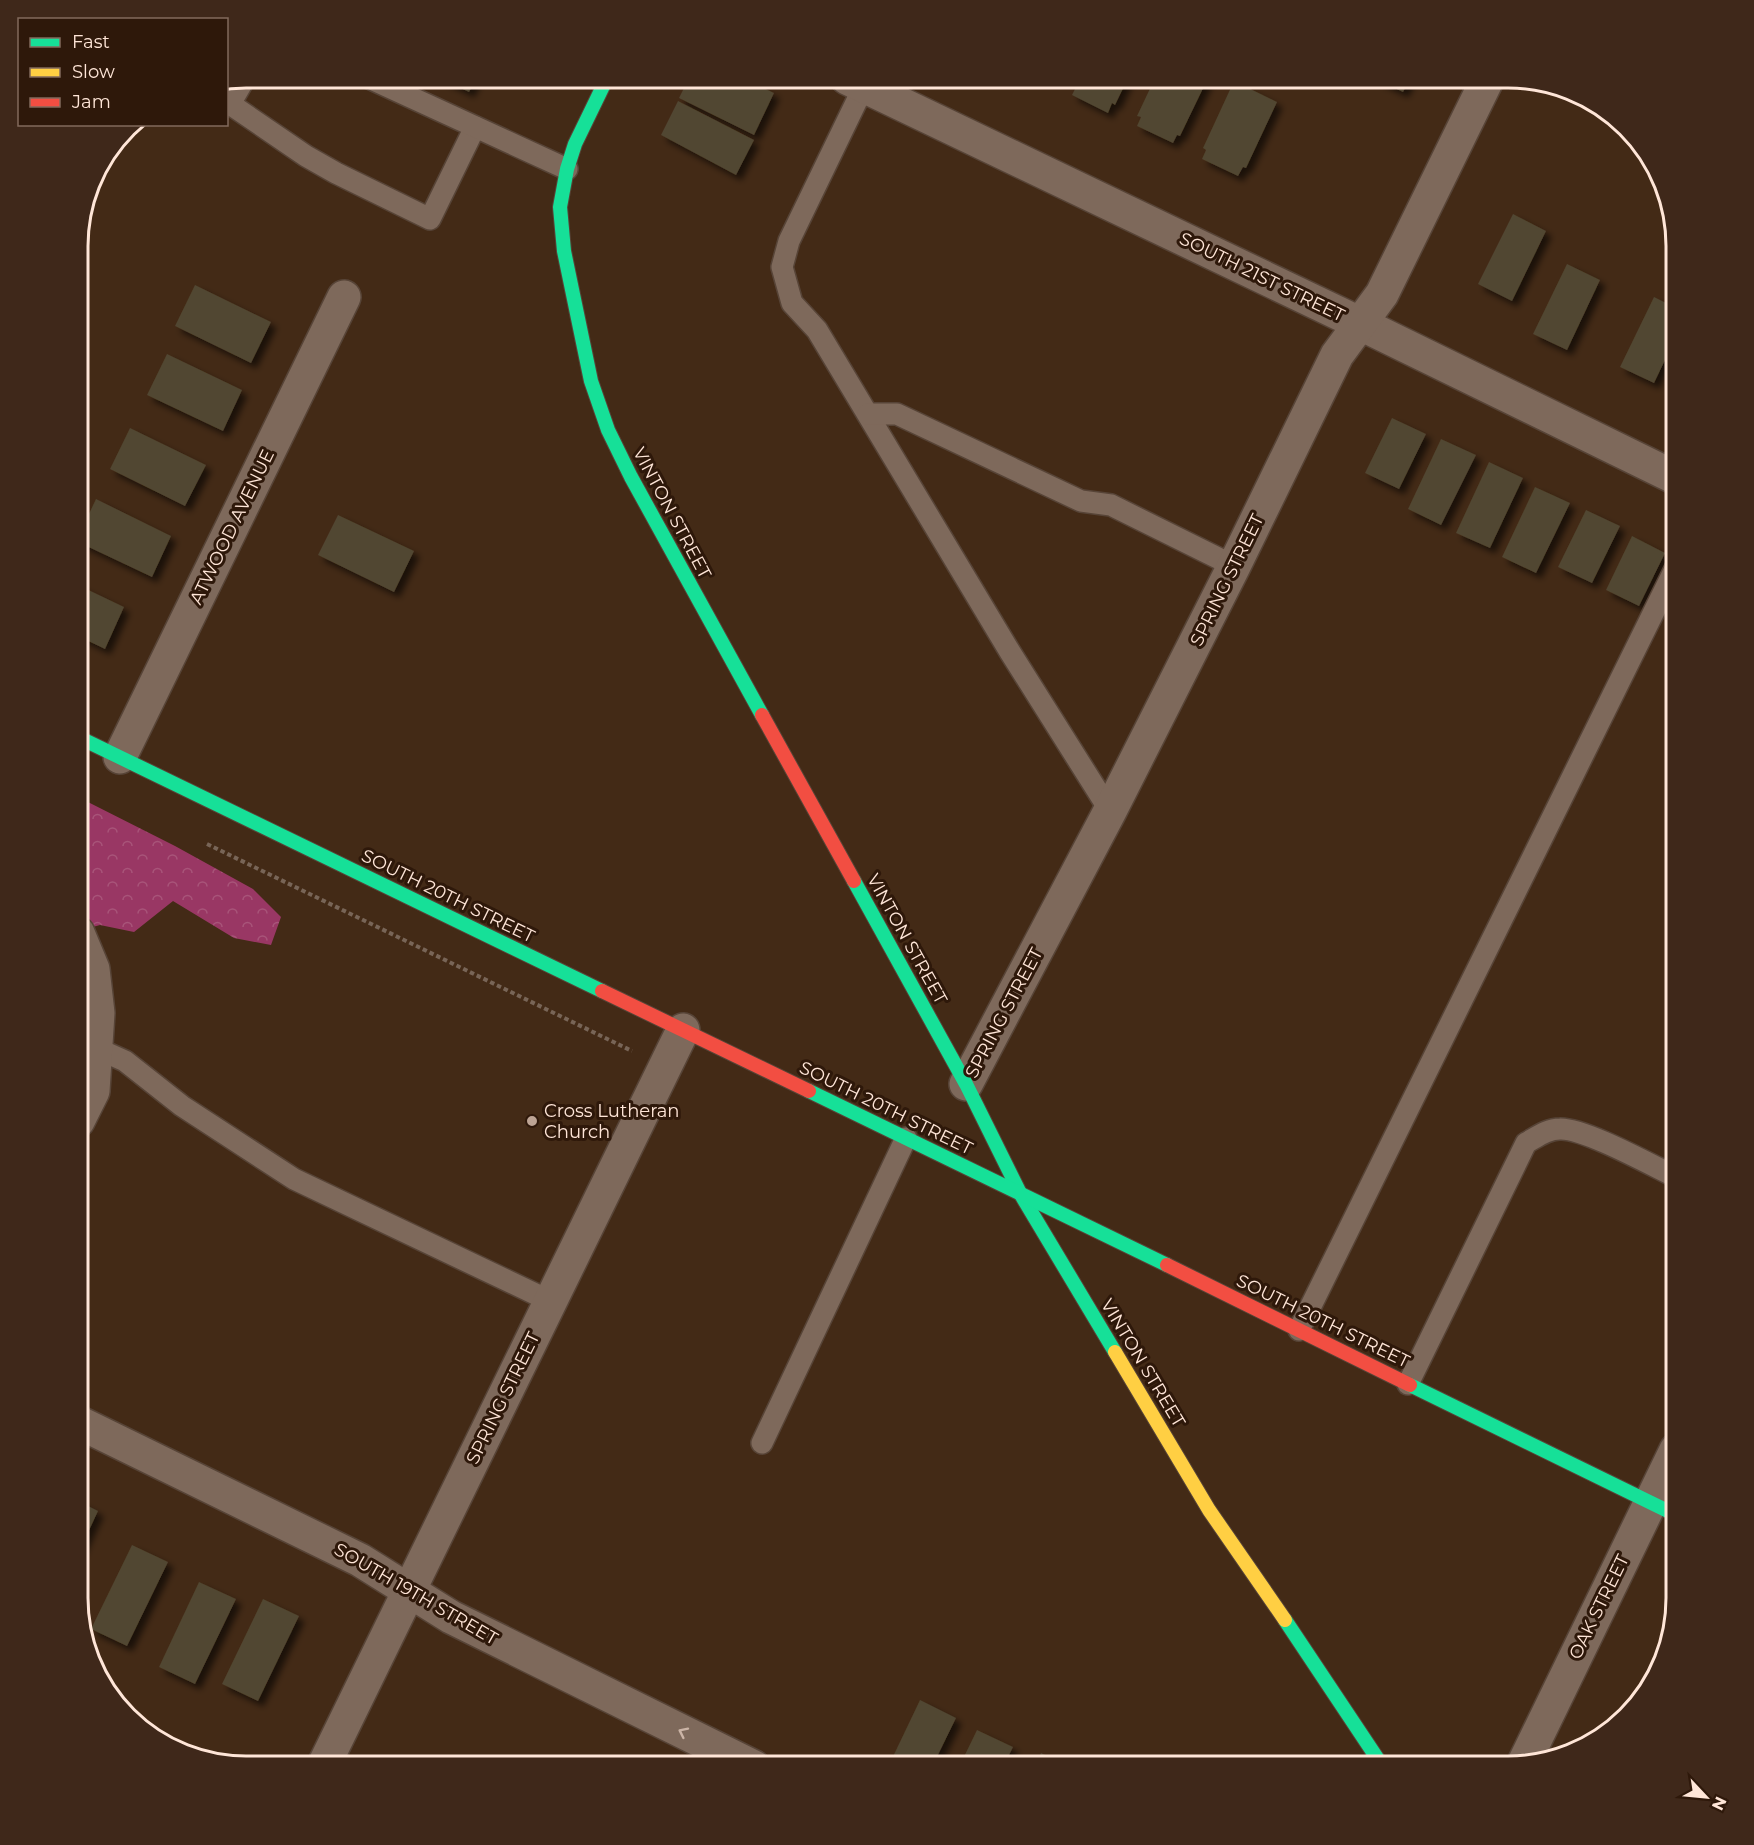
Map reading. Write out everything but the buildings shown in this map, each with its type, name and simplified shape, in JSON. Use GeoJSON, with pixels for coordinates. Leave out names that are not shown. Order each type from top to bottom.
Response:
{"type":"FeatureCollection","features":[{"type":"Feature","properties":{"kind":"main road","name":"VINTON STREET"},"geometry":{"type":"LineString","coordinates":[[602,89],[575,144],[567,169],[560,207],[564,252],[591,381],[608,430],[631,477],[966,1084],[1020,1193],[1209,1510],[1244,1558],[1376,1756]]}},
{"type":"Feature","properties":{"kind":"main road","name":"SOUTH 20TH STREET"},"geometry":{"type":"LineString","coordinates":[[89,742],[1020,1193],[1663,1509]]}},
{"type":"Feature","properties":{"kind":"street","name":"SOUTH 21ST STREET"},"geometry":{"type":"LineString","coordinates":[[870,89],[1361,324],[1666,473]]}},
{"type":"Feature","properties":{"kind":"street","name":"SPRING STREET"},"geometry":{"type":"LineString","coordinates":[[966,1084],[1110,811],[1234,566],[1337,355],[1382,294],[1483,89]]}},
{"type":"Feature","properties":{"kind":"street","name":"ATWOOD AVENUE"},"geometry":{"type":"LineString","coordinates":[[120,757],[344,297]]}},
{"type":"Feature","properties":{"kind":"street"},"geometry":{"type":"LineString","coordinates":[[88,958],[93,969],[98,1013],[93,1091],[88,1100]]}},
{"type":"Feature","properties":{"kind":"street","name":"SPRING STREET"},"geometry":{"type":"LineString","coordinates":[[328,1756],[683,1030]]}},
{"type":"Feature","properties":{"kind":"street","name":"SOUTH 19TH STREET"},"geometry":{"type":"LineString","coordinates":[[88,1427],[360,1560],[450,1617],[732,1756]]}},
{"type":"Feature","properties":{"kind":"street","name":"OAK STREET"},"geometry":{"type":"LineString","coordinates":[[1529,1754],[1663,1509]]}},
{"type":"Feature","properties":{"kind":"lane"},"geometry":{"type":"LineString","coordinates":[[239,89],[230,104],[306,156],[430,219],[475,127]]}},
{"type":"Feature","properties":{"kind":"lane"},"geometry":{"type":"LineString","coordinates":[[393,89],[567,169]]}},
{"type":"Feature","properties":{"kind":"lane"},"geometry":{"type":"LineString","coordinates":[[852,89],[789,241],[782,267],[792,303],[817,330],[1010,652],[1110,811]]}},
{"type":"Feature","properties":{"kind":"lane"},"geometry":{"type":"LineString","coordinates":[[868,414],[897,414],[1082,501],[1110,505],[1234,566]]}},
{"type":"Feature","properties":{"kind":"lane"},"geometry":{"type":"LineString","coordinates":[[1299,1330],[1666,587]]}},
{"type":"Feature","properties":{"kind":"lane"},"geometry":{"type":"LineString","coordinates":[[96,1048],[125,1062],[182,1106],[294,1179],[550,1301]]}},
{"type":"Feature","properties":{"kind":"lane"},"geometry":{"type":"LineString","coordinates":[[1408,1384],[1526,1143],[1544,1132],[1561,1128],[1599,1141],[1666,1172]]}},
{"type":"Feature","properties":{"kind":"lane"},"geometry":{"type":"LineString","coordinates":[[762,1443],[906,1138]]}},
{"type":"Feature","properties":{"kind":"path"},"geometry":{"type":"LineString","coordinates":[[202,841],[665,1067]]}},
{"type":"Feature","properties":{"kind":"green space"},"geometry":{"type":"Polygon","coordinates":[[[89,802],[253,889],[281,917],[271,945],[234,938],[173,901],[134,932],[100,925],[88,928],[89,802]]]}},
{"type":"Feature","properties":{"kind":"traffic: fast"},"geometry":{"type":"LineString","coordinates":[[602,89],[575,144],[567,169],[560,207],[564,251],[591,381],[608,430],[631,477],[762,715]]}},
{"type":"Feature","properties":{"kind":"traffic: fast"},"geometry":{"type":"LineString","coordinates":[[89,742],[602,991]]}},
{"type":"Feature","properties":{"kind":"traffic: fast"},"geometry":{"type":"LineString","coordinates":[[854,881],[966,1084],[1020,1193],[1115,1352]]}},
{"type":"Feature","properties":{"kind":"traffic: fast"},"geometry":{"type":"LineString","coordinates":[[809,1091],[1167,1265]]}},
{"type":"Feature","properties":{"kind":"traffic: fast"},"geometry":{"type":"LineString","coordinates":[[1410,1385],[1666,1510]]}},
{"type":"Feature","properties":{"kind":"traffic: fast"},"geometry":{"type":"LineString","coordinates":[[1285,1620],[1376,1756]]}},
{"type":"Feature","properties":{"kind":"traffic: slow"},"geometry":{"type":"LineString","coordinates":[[1115,1352],[1209,1510],[1285,1620]]}},
{"type":"Feature","properties":{"kind":"traffic: jam"},"geometry":{"type":"LineString","coordinates":[[762,715],[854,881]]}},
{"type":"Feature","properties":{"kind":"traffic: jam"},"geometry":{"type":"LineString","coordinates":[[602,991],[809,1091]]}},
{"type":"Feature","properties":{"kind":"traffic: jam"},"geometry":{"type":"LineString","coordinates":[[1167,1265],[1410,1385]]}},
{"type":"Feature","properties":{"kind":"place","name":"Cross Lutheran Church"},"geometry":{"type":"Point","coordinates":[532,1121]}}]}
